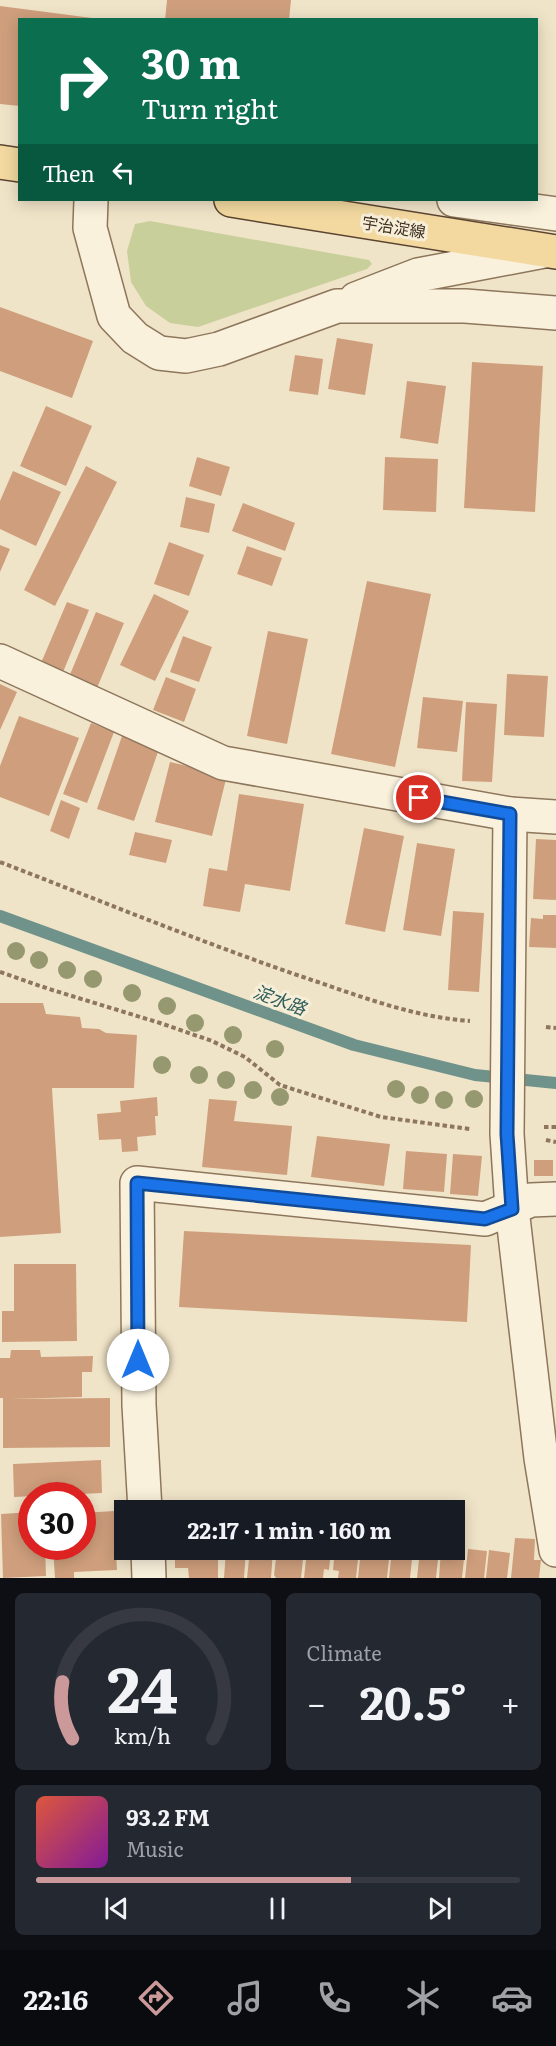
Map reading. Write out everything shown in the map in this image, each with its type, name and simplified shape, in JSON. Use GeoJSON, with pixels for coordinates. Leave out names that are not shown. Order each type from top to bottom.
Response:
{"type":"FeatureCollection","features":[{"type":"Feature","properties":{"kind":"main road"},"geometry":{"type":"LineString","coordinates":[[0,162],[18,165]]}},
{"type":"Feature","properties":{"kind":"main road","name":"宇治淀線"},"geometry":{"type":"LineString","coordinates":[[237,201],[551,251]]}},
{"type":"Feature","properties":{"kind":"street"},"geometry":{"type":"LineString","coordinates":[[91,201],[90,228],[114,316],[135,338],[159,353],[186,356],[219,349],[418,275],[551,251]]}},
{"type":"Feature","properties":{"kind":"street"},"geometry":{"type":"LineString","coordinates":[[461,201],[556,214]]}},
{"type":"Feature","properties":{"kind":"street"},"geometry":{"type":"LineString","coordinates":[[337,306],[465,306],[556,313]]}},
{"type":"Feature","properties":{"kind":"street"},"geometry":{"type":"LineString","coordinates":[[0,661],[223,763],[510,814],[556,817]]}},
{"type":"Feature","properties":{"kind":"street"},"geometry":{"type":"LineString","coordinates":[[510,814],[508,1034],[493,1128],[512,1209],[549,1457],[556,1550]]}},
{"type":"Feature","properties":{"kind":"street"},"geometry":{"type":"LineString","coordinates":[[144,1500],[139,1405],[137,1183],[485,1219],[531,1200],[556,1199]]}},
{"type":"Feature","properties":{"kind":"street"},"geometry":{"type":"LineString","coordinates":[[148,1560],[149,1578]]}},
{"type":"Feature","properties":{"kind":"path"},"geometry":{"type":"LineString","coordinates":[[0,862],[211,945],[382,1004],[444,1019]]}},
{"type":"Feature","properties":{"kind":"path"},"geometry":{"type":"LineString","coordinates":[[0,972],[212,1041],[245,1056],[280,1085],[381,1117],[493,1128]]}},
{"type":"Feature","properties":{"kind":"path"},"geometry":{"type":"LineString","coordinates":[[544,1127],[556,1127]]}},
{"type":"Feature","properties":{"kind":"green space"},"geometry":{"type":"Polygon","coordinates":[[[150,221],[369,260],[372,264],[367,269],[198,327],[170,323],[146,306],[131,282],[127,251],[135,224],[150,221]]]}},
{"type":"Feature","properties":{"kind":"building"},"geometry":{"type":"Polygon","coordinates":[[[167,0],[291,0],[289,18],[165,18],[167,0]]]}},
{"type":"Feature","properties":{"kind":"building"},"geometry":{"type":"Polygon","coordinates":[[[0,6],[92,18],[18,18],[18,106],[0,104],[0,6]]]}},
{"type":"Feature","properties":{"kind":"building"},"geometry":{"type":"Polygon","coordinates":[[[0,307],[93,341],[72,398],[0,371],[0,307]]]}},
{"type":"Feature","properties":{"kind":"building"},"geometry":{"type":"Polygon","coordinates":[[[337,338],[373,344],[365,395],[328,389],[337,338]]]}},
{"type":"Feature","properties":{"kind":"building"},"geometry":{"type":"Polygon","coordinates":[[[295,355],[323,359],[318,395],[289,391],[295,355]]]}},
{"type":"Feature","properties":{"kind":"building"},"geometry":{"type":"Polygon","coordinates":[[[472,362],[543,366],[535,512],[464,508],[472,362]]]}},
{"type":"Feature","properties":{"kind":"building"},"geometry":{"type":"Polygon","coordinates":[[[407,381],[446,386],[438,444],[400,438],[407,381]]]}},
{"type":"Feature","properties":{"kind":"building"},"geometry":{"type":"Polygon","coordinates":[[[46,406],[92,426],[66,486],[20,466],[46,406]]]}},
{"type":"Feature","properties":{"kind":"building"},"geometry":{"type":"Polygon","coordinates":[[[197,457],[230,467],[221,496],[189,486],[197,457]]]}},
{"type":"Feature","properties":{"kind":"building"},"geometry":{"type":"Polygon","coordinates":[[[385,457],[438,459],[436,512],[383,510],[385,457]]]}},
{"type":"Feature","properties":{"kind":"building"},"geometry":{"type":"Polygon","coordinates":[[[86,466],[117,482],[55,606],[24,590],[86,466]]]}},
{"type":"Feature","properties":{"kind":"building"},"geometry":{"type":"Polygon","coordinates":[[[13,471],[61,492],[36,546],[0,529],[0,501],[13,471]]]}},
{"type":"Feature","properties":{"kind":"building"},"geometry":{"type":"Polygon","coordinates":[[[186,497],[215,504],[209,533],[180,527],[186,497]]]}},
{"type":"Feature","properties":{"kind":"building"},"geometry":{"type":"Polygon","coordinates":[[[243,503],[295,523],[285,551],[232,531],[243,503]]]}},
{"type":"Feature","properties":{"kind":"building"},"geometry":{"type":"Polygon","coordinates":[[[169,542],[204,555],[189,596],[154,584],[169,542]]]}},
{"type":"Feature","properties":{"kind":"building"},"geometry":{"type":"Polygon","coordinates":[[[0,545],[10,549],[0,572],[0,545]]]}},
{"type":"Feature","properties":{"kind":"building"},"geometry":{"type":"Polygon","coordinates":[[[247,546],[282,558],[272,586],[237,574],[247,546]]]}},
{"type":"Feature","properties":{"kind":"building"},"geometry":{"type":"Polygon","coordinates":[[[367,581],[431,594],[395,767],[331,754],[367,581]]]}},
{"type":"Feature","properties":{"kind":"building"},"geometry":{"type":"Polygon","coordinates":[[[154,594],[189,611],[155,681],[120,665],[154,594]]]}},
{"type":"Feature","properties":{"kind":"building"},"geometry":{"type":"Polygon","coordinates":[[[67,602],[89,610],[63,672],[41,663],[67,602]]]}},
{"type":"Feature","properties":{"kind":"building"},"geometry":{"type":"Polygon","coordinates":[[[96,612],[124,623],[97,688],[69,677],[96,612]]]}},
{"type":"Feature","properties":{"kind":"building"},"geometry":{"type":"Polygon","coordinates":[[[268,631],[308,639],[287,744],[247,736],[268,631]]]}},
{"type":"Feature","properties":{"kind":"building"},"geometry":{"type":"Polygon","coordinates":[[[183,636],[212,647],[199,682],[170,672],[183,636]]]}},
{"type":"Feature","properties":{"kind":"building"},"geometry":{"type":"Polygon","coordinates":[[[507,674],[548,676],[544,737],[504,735],[507,674]]]}},
{"type":"Feature","properties":{"kind":"building"},"geometry":{"type":"Polygon","coordinates":[[[166,677],[196,689],[184,722],[153,710],[166,677]]]}},
{"type":"Feature","properties":{"kind":"building"},"geometry":{"type":"Polygon","coordinates":[[[0,684],[17,692],[0,730],[0,684]]]}},
{"type":"Feature","properties":{"kind":"building"},"geometry":{"type":"Polygon","coordinates":[[[423,697],[463,701],[457,752],[417,748],[423,697]]]}},
{"type":"Feature","properties":{"kind":"building"},"geometry":{"type":"Polygon","coordinates":[[[466,702],[497,704],[492,782],[462,781],[466,702]]]}},
{"type":"Feature","properties":{"kind":"building"},"geometry":{"type":"Polygon","coordinates":[[[19,716],[79,738],[49,816],[0,797],[0,766],[19,716]]]}},
{"type":"Feature","properties":{"kind":"building"},"geometry":{"type":"Polygon","coordinates":[[[91,723],[114,732],[87,803],[63,794],[91,723]]]}},
{"type":"Feature","properties":{"kind":"building"},"geometry":{"type":"Polygon","coordinates":[[[122,736],[159,749],[134,821],[97,809],[122,736]]]}},
{"type":"Feature","properties":{"kind":"building"},"geometry":{"type":"Polygon","coordinates":[[[170,762],[227,775],[212,836],[155,822],[170,762]]]}},
{"type":"Feature","properties":{"kind":"building"},"geometry":{"type":"Polygon","coordinates":[[[239,794],[304,804],[290,891],[245,884],[240,912],[203,906],[209,868],[227,871],[239,794]]]}},
{"type":"Feature","properties":{"kind":"building"},"geometry":{"type":"Polygon","coordinates":[[[61,800],[80,808],[69,839],[50,831],[61,800]]]}},
{"type":"Feature","properties":{"kind":"building"},"geometry":{"type":"Polygon","coordinates":[[[364,828],[404,836],[385,932],[345,924],[364,828]]]}},
{"type":"Feature","properties":{"kind":"building"},"geometry":{"type":"Polygon","coordinates":[[[135,832],[172,840],[166,863],[129,855],[135,832]]]}},
{"type":"Feature","properties":{"kind":"building"},"geometry":{"type":"Polygon","coordinates":[[[536,839],[556,840],[556,900],[533,899],[536,839]]]}},
{"type":"Feature","properties":{"kind":"building"},"geometry":{"type":"Polygon","coordinates":[[[417,843],[455,849],[441,936],[403,930],[417,843]]]}},
{"type":"Feature","properties":{"kind":"building"},"geometry":{"type":"Polygon","coordinates":[[[453,911],[484,913],[479,992],[448,990],[453,911]]]}},
{"type":"Feature","properties":{"kind":"building"},"geometry":{"type":"Polygon","coordinates":[[[543,915],[556,915],[556,948],[529,947],[531,918],[543,919],[543,915]]]}},
{"type":"Feature","properties":{"kind":"building"},"geometry":{"type":"Polygon","coordinates":[[[0,1003],[43,1003],[46,1014],[80,1017],[82,1028],[99,1029],[106,1033],[137,1035],[134,1088],[52,1088],[61,1233],[0,1237],[0,1003]]]}},
{"type":"Feature","properties":{"kind":"building"},"geometry":{"type":"Polygon","coordinates":[[[157,1097],[156,1135],[137,1137],[138,1151],[122,1152],[121,1139],[99,1140],[97,1114],[121,1112],[120,1101],[157,1097]]]}},
{"type":"Feature","properties":{"kind":"building"},"geometry":{"type":"Polygon","coordinates":[[[209,1099],[237,1101],[234,1121],[292,1126],[287,1175],[202,1167],[209,1099]]]}},
{"type":"Feature","properties":{"kind":"building"},"geometry":{"type":"Polygon","coordinates":[[[317,1136],[390,1144],[384,1186],[311,1177],[317,1136]]]}},
{"type":"Feature","properties":{"kind":"building"},"geometry":{"type":"Polygon","coordinates":[[[406,1151],[447,1154],[444,1192],[403,1189],[406,1151]]]}},
{"type":"Feature","properties":{"kind":"building"},"geometry":{"type":"Polygon","coordinates":[[[453,1154],[482,1156],[478,1196],[450,1194],[453,1154]]]}},
{"type":"Feature","properties":{"kind":"building"},"geometry":{"type":"Polygon","coordinates":[[[534,1160],[553,1160],[553,1176],[534,1176],[534,1160]]]}},
{"type":"Feature","properties":{"kind":"building"},"geometry":{"type":"Polygon","coordinates":[[[184,1231],[471,1245],[467,1322],[179,1307],[184,1231]]]}},
{"type":"Feature","properties":{"kind":"building"},"geometry":{"type":"Polygon","coordinates":[[[14,1264],[76,1264],[77,1341],[2,1342],[2,1311],[14,1311],[14,1264]]]}},
{"type":"Feature","properties":{"kind":"building"},"geometry":{"type":"Polygon","coordinates":[[[11,1350],[40,1350],[41,1357],[93,1356],[92,1372],[82,1372],[82,1397],[9,1399],[110,1398],[110,1447],[3,1448],[0,1358],[10,1358],[11,1350]]]}},
{"type":"Feature","properties":{"kind":"building"},"geometry":{"type":"Polygon","coordinates":[[[101,1460],[102,1493],[96,1493],[96,1482],[18,1482],[18,1497],[14,1497],[13,1464],[101,1460]]]}},
{"type":"Feature","properties":{"kind":"building"},"geometry":{"type":"Polygon","coordinates":[[[114,1511],[114,1560],[116,1560],[117,1570],[74,1572],[74,1578],[55,1578],[54,1560],[96,1560],[96,1512],[114,1511]]]}},
{"type":"Feature","properties":{"kind":"building"},"geometry":{"type":"Polygon","coordinates":[[[18,1513],[18,1560],[45,1560],[46,1576],[3,1578],[1,1514],[18,1513]]]}},
{"type":"Feature","properties":{"kind":"building"},"geometry":{"type":"Polygon","coordinates":[[[515,1538],[535,1539],[534,1560],[541,1560],[539,1578],[511,1578],[515,1538]]]}},
{"type":"Feature","properties":{"kind":"building"},"geometry":{"type":"Polygon","coordinates":[[[468,1549],[487,1551],[484,1578],[465,1578],[468,1549]]]}},
{"type":"Feature","properties":{"kind":"building"},"geometry":{"type":"Polygon","coordinates":[[[489,1550],[510,1553],[507,1578],[486,1578],[489,1550]]]}},
{"type":"Feature","properties":{"kind":"building"},"geometry":{"type":"Polygon","coordinates":[[[175,1560],[218,1560],[218,1578],[189,1578],[188,1568],[175,1568],[175,1560]]]}},
{"type":"Feature","properties":{"kind":"building"},"geometry":{"type":"Polygon","coordinates":[[[225,1560],[245,1560],[244,1578],[224,1578],[225,1560]]]}},
{"type":"Feature","properties":{"kind":"building"},"geometry":{"type":"Polygon","coordinates":[[[249,1560],[272,1560],[271,1578],[247,1578],[249,1560]]]}},
{"type":"Feature","properties":{"kind":"building"},"geometry":{"type":"Polygon","coordinates":[[[276,1560],[303,1560],[301,1578],[276,1578],[274,1575],[276,1560]]]}},
{"type":"Feature","properties":{"kind":"building"},"geometry":{"type":"Polygon","coordinates":[[[306,1560],[330,1560],[329,1570],[324,1569],[323,1578],[304,1578],[306,1560]]]}},
{"type":"Feature","properties":{"kind":"building"},"geometry":{"type":"Polygon","coordinates":[[[334,1560],[358,1560],[356,1578],[338,1578],[339,1571],[333,1570],[334,1560]]]}},
{"type":"Feature","properties":{"kind":"building"},"geometry":{"type":"Polygon","coordinates":[[[360,1560],[389,1560],[387,1578],[358,1578],[360,1560]]]}},
{"type":"Feature","properties":{"kind":"building"},"geometry":{"type":"Polygon","coordinates":[[[391,1560],[412,1560],[410,1578],[389,1578],[391,1560]]]}},
{"type":"Feature","properties":{"kind":"building"},"geometry":{"type":"Polygon","coordinates":[[[419,1560],[438,1560],[436,1578],[417,1578],[419,1560]]]}},
{"type":"Feature","properties":{"kind":"building"},"geometry":{"type":"Polygon","coordinates":[[[440,1560],[464,1560],[462,1578],[439,1578],[440,1560]]]}},
{"type":"Feature","properties":{"kind":"waterway","name":"淀水路"},"geometry":{"type":"LineString","coordinates":[[0,916],[354,1045],[475,1075],[556,1083]]}},
{"type":"Feature","properties":{"kind":"route"},"geometry":{"type":"LineString","coordinates":[[138,1360],[137,1183],[485,1219],[512,1209],[507,1134],[510,814],[419,798]]}}]}
